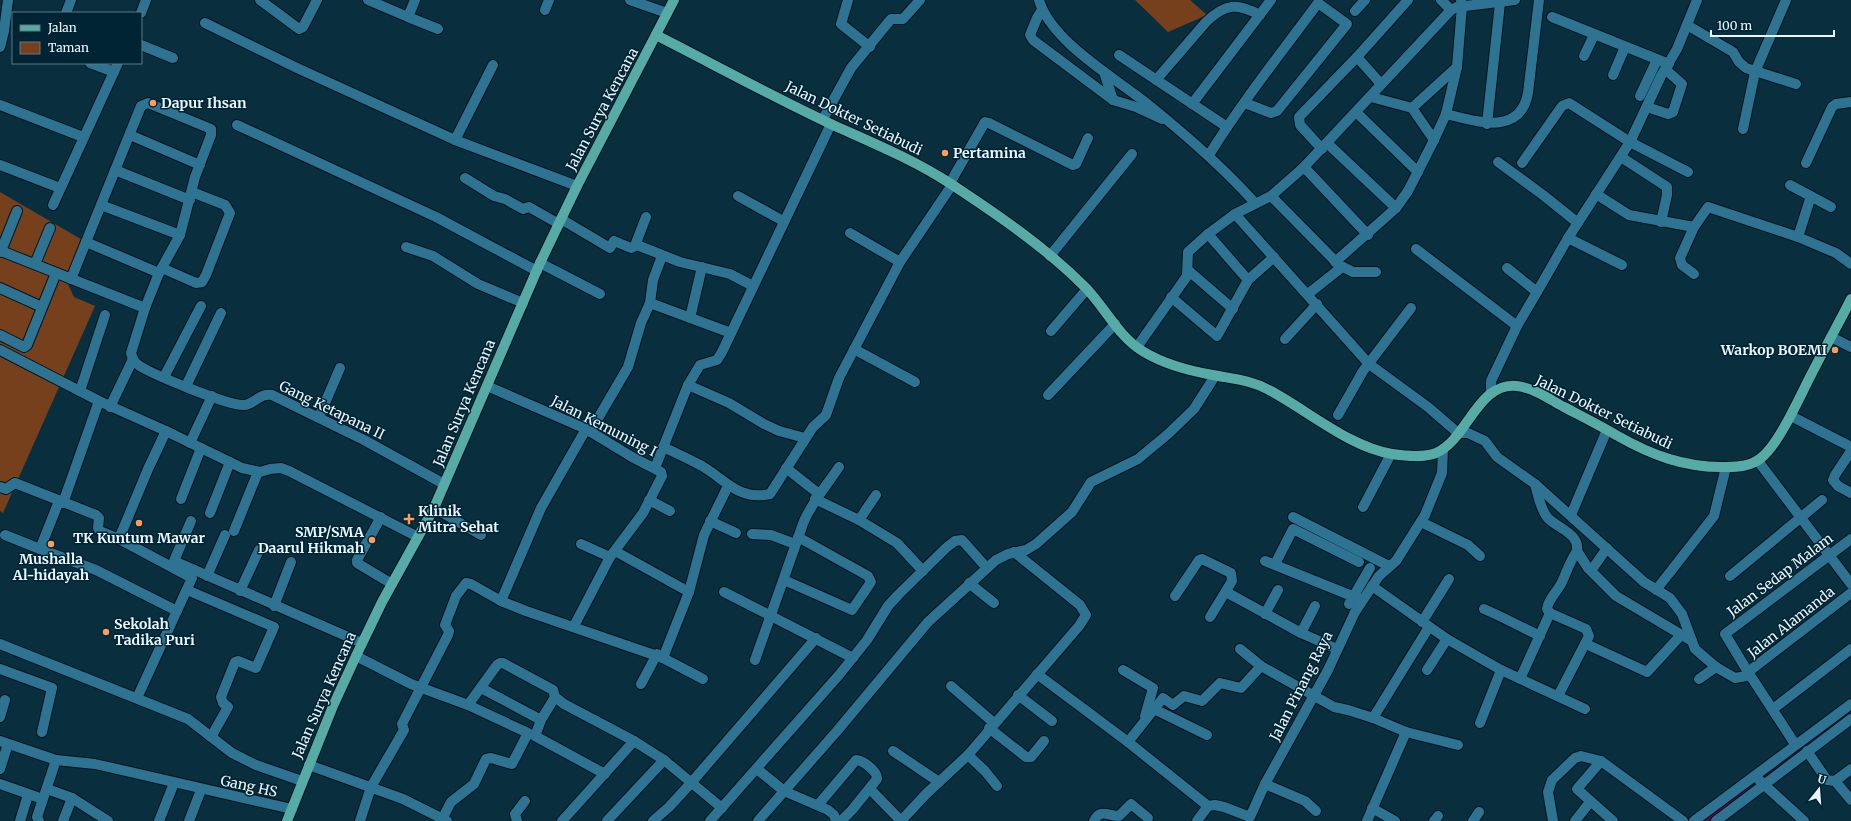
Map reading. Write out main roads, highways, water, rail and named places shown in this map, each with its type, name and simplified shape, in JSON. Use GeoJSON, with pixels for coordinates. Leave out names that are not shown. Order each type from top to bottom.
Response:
{"type":"FeatureCollection","features":[{"type":"Feature","properties":{"kind":"main road","name":"Jalan Surya Kencana"},"geometry":{"type":"LineString","coordinates":[[287,821],[302,781],[356,656],[392,584],[434,508],[538,267],[577,186],[674,0]]}},
{"type":"Feature","properties":{"kind":"main road","name":"Jalan Dokter Setiabudi"},"geometry":{"type":"LineString","coordinates":[[656,35],[827,121],[920,165],[951,184],[994,213],[1050,256],[1087,289],[1115,324],[1137,348],[1161,360],[1214,378],[1234,377],[1256,383],[1353,440],[1375,450],[1391,454],[1424,456],[1433,454],[1443,449],[1491,392],[1507,386],[1525,388],[1540,394],[1607,430],[1672,461],[1704,467],[1741,467],[1758,461],[1770,449],[1791,416],[1851,299]]}},
{"type":"Feature","properties":{"kind":"waterway"},"geometry":{"type":"LineString","coordinates":[[1761,778],[1851,711]]}},
{"type":"Feature","properties":{"kind":"waterway"},"geometry":{"type":"LineString","coordinates":[[1705,821],[1757,781]]}},
{"type":"Feature","properties":{"kind":"place","name":"Dapur Ihsan"},"geometry":{"type":"Point","coordinates":[153,103]}},
{"type":"Feature","properties":{"kind":"place","name":"Pertamina"},"geometry":{"type":"Point","coordinates":[945,153]}},
{"type":"Feature","properties":{"kind":"place","name":"Warkop BOEMI"},"geometry":{"type":"Point","coordinates":[1835,350]}},
{"type":"Feature","properties":{"kind":"place","name":"Klinik Mitra Sehat"},"geometry":{"type":"Point","coordinates":[409,519]}},
{"type":"Feature","properties":{"kind":"place","name":"TK Kuntum Mawar"},"geometry":{"type":"Point","coordinates":[139,523]}},
{"type":"Feature","properties":{"kind":"place","name":"SMP/SMA Daarul Hikmah"},"geometry":{"type":"Point","coordinates":[372,540]}},
{"type":"Feature","properties":{"kind":"place","name":"Mushalla Al-hidayah"},"geometry":{"type":"Point","coordinates":[51,544]}},
{"type":"Feature","properties":{"kind":"place","name":"Sekolah Tadika Puri"},"geometry":{"type":"Point","coordinates":[106,632]}}]}
